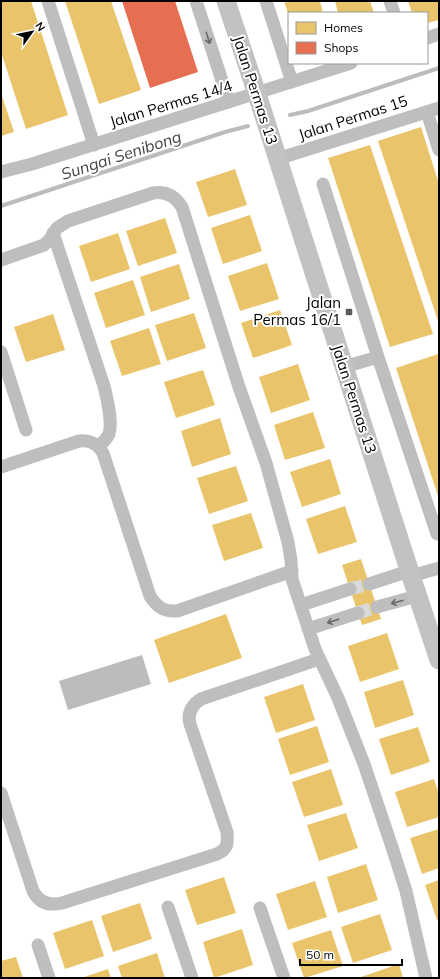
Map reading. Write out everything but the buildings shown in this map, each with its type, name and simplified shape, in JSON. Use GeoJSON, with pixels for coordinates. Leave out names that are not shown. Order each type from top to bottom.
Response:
{"type":"FeatureCollection","features":[{"type":"Feature","properties":{"kind":"main road","name":"Jalan Permas 13"},"geometry":{"type":"LineString","coordinates":[[226,1],[417,596],[439,660]]}},
{"type":"Feature","properties":{"kind":"street"},"geometry":{"type":"LineString","coordinates":[[48,1],[94,145]]}},
{"type":"Feature","properties":{"kind":"street"},"geometry":{"type":"LineString","coordinates":[[196,1],[229,102]]}},
{"type":"Feature","properties":{"kind":"street"},"geometry":{"type":"LineString","coordinates":[[266,1],[292,82]]}},
{"type":"Feature","properties":{"kind":"street"},"geometry":{"type":"LineString","coordinates":[[390,1],[394,12]]}},
{"type":"Feature","properties":{"kind":"street"},"geometry":{"type":"LineString","coordinates":[[428,38],[439,34]]}},
{"type":"Feature","properties":{"kind":"street","name":"Jalan Permas 14/4"},"geometry":{"type":"LineString","coordinates":[[1,172],[94,145],[348,64]]}},
{"type":"Feature","properties":{"kind":"street"},"geometry":{"type":"LineString","coordinates":[[433,110],[439,150]]}},
{"type":"Feature","properties":{"kind":"street","name":"Jalan Permas 15"},"geometry":{"type":"LineString","coordinates":[[277,159],[433,110]]}},
{"type":"Feature","properties":{"kind":"street"},"geometry":{"type":"LineString","coordinates":[[324,184],[378,357],[436,534]]}},
{"type":"Feature","properties":{"kind":"street"},"geometry":{"type":"LineString","coordinates":[[1,260],[44,245],[57,228],[68,221],[153,193],[160,192],[169,194],[179,203],[184,214],[238,384],[266,463],[288,542],[292,579],[314,649],[338,698],[364,764],[392,847],[406,891],[426,978]]}},
{"type":"Feature","properties":{"kind":"street"},"geometry":{"type":"LineString","coordinates":[[53,233],[104,386],[108,406],[110,432],[107,438],[99,446]]}},
{"type":"Feature","properties":{"kind":"street"},"geometry":{"type":"LineString","coordinates":[[1,352],[26,430]]}},
{"type":"Feature","properties":{"kind":"street"},"geometry":{"type":"LineString","coordinates":[[344,367],[378,357]]}},
{"type":"Feature","properties":{"kind":"street"},"geometry":{"type":"LineString","coordinates":[[1,467],[79,441],[92,442],[99,446],[103,453],[150,596],[155,604],[169,612],[177,611],[292,571]]}},
{"type":"Feature","properties":{"kind":"street"},"geometry":{"type":"LineString","coordinates":[[369,584],[439,568]]}},
{"type":"Feature","properties":{"kind":"street"},"geometry":{"type":"LineString","coordinates":[[301,605],[350,589]]}},
{"type":"Feature","properties":{"kind":"street"},"geometry":{"type":"LineString","coordinates":[[377,607],[417,596]]}},
{"type":"Feature","properties":{"kind":"street"},"geometry":{"type":"LineString","coordinates":[[308,629],[358,613]]}},
{"type":"Feature","properties":{"kind":"street"},"geometry":{"type":"LineString","coordinates":[[1,793],[34,892],[40,901],[46,903],[62,903],[217,854],[227,846],[227,832],[189,720],[192,706],[201,699],[319,659]]}},
{"type":"Feature","properties":{"kind":"street"},"geometry":{"type":"LineString","coordinates":[[168,907],[192,978]]}},
{"type":"Feature","properties":{"kind":"street"},"geometry":{"type":"LineString","coordinates":[[260,908],[284,978]]}},
{"type":"Feature","properties":{"kind":"street"},"geometry":{"type":"LineString","coordinates":[[38,946],[49,978]]}},
{"type":"Feature","properties":{"kind":"shaded area"},"geometry":{"type":"Polygon","coordinates":[[[142,655],[151,684],[68,710],[59,681],[142,655]]]}},
{"type":"Feature","properties":{"kind":"waterway","name":"Sungai Senibong"},"geometry":{"type":"LineString","coordinates":[[290,115],[308,111],[439,68]]}},
{"type":"Feature","properties":{"kind":"waterway","name":"Sungai Senibong"},"geometry":{"type":"LineString","coordinates":[[1,206],[225,132],[248,126]]}},
{"type":"Feature","properties":{"kind":"tunnel"},"geometry":{"type":"LineString","coordinates":[[350,589],[369,584]]}},
{"type":"Feature","properties":{"kind":"tunnel"},"geometry":{"type":"LineString","coordinates":[[358,613],[377,607]]}},
{"type":"Feature","properties":{"kind":"place","name":"Jalan Permas 16/1"},"geometry":{"type":"Point","coordinates":[349,312]}}]}
